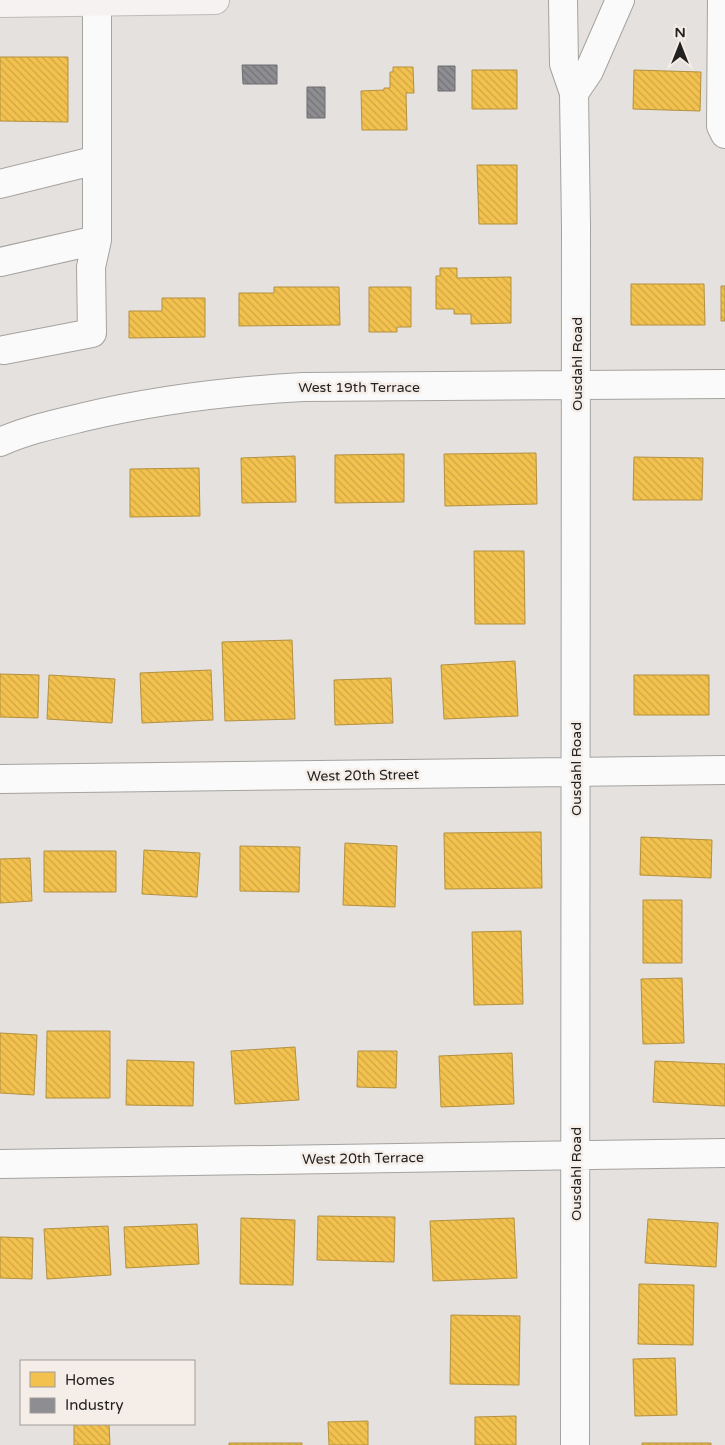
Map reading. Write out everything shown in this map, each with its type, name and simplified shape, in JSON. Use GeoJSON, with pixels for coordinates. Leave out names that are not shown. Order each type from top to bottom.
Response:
{"type":"FeatureCollection","features":[{"type":"Feature","properties":{"kind":"main road"},"geometry":{"type":"LineString","coordinates":[[0,3],[215,0]]}},
{"type":"Feature","properties":{"kind":"street","name":"Ousdahl Road"},"geometry":{"type":"LineString","coordinates":[[563,0],[564,64],[574,93],[577,386],[575,1445]]}},
{"type":"Feature","properties":{"kind":"street"},"geometry":{"type":"LineString","coordinates":[[574,93],[589,71],[620,0]]}},
{"type":"Feature","properties":{"kind":"street"},"geometry":{"type":"LineString","coordinates":[[722,0],[721,126],[725,134]]}},
{"type":"Feature","properties":{"kind":"street"},"geometry":{"type":"LineString","coordinates":[[4,350],[92,332],[91,267],[97,240],[97,2]]}},
{"type":"Feature","properties":{"kind":"street"},"geometry":{"type":"LineString","coordinates":[[0,184],[97,160]]}},
{"type":"Feature","properties":{"kind":"street"},"geometry":{"type":"LineString","coordinates":[[0,262],[97,240]]}},
{"type":"Feature","properties":{"kind":"street","name":"West 19th Terrace"},"geometry":{"type":"LineString","coordinates":[[0,442],[24,432],[113,410],[180,398],[244,390],[303,387],[725,384]]}},
{"type":"Feature","properties":{"kind":"street","name":"West 20th Street"},"geometry":{"type":"LineString","coordinates":[[0,779],[725,770]]}},
{"type":"Feature","properties":{"kind":"street","name":"West 20th Terrace"},"geometry":{"type":"LineString","coordinates":[[0,1164],[725,1153]]}},
{"type":"Feature","properties":{"kind":"building: Homes"},"geometry":{"type":"Polygon","coordinates":[[[0,57],[68,57],[68,122],[0,121],[0,57]]]}},
{"type":"Feature","properties":{"kind":"building: Homes"},"geometry":{"type":"Polygon","coordinates":[[[393,67],[413,67],[414,93],[406,93],[407,130],[362,130],[361,91],[390,88],[390,72],[393,72],[393,67]]]}},
{"type":"Feature","properties":{"kind":"building: Homes"},"geometry":{"type":"Polygon","coordinates":[[[472,70],[517,70],[517,109],[472,109],[472,70]]]}},
{"type":"Feature","properties":{"kind":"building: Homes"},"geometry":{"type":"Polygon","coordinates":[[[634,70],[701,72],[700,111],[633,109],[634,70]]]}},
{"type":"Feature","properties":{"kind":"building: Homes"},"geometry":{"type":"Polygon","coordinates":[[[477,165],[517,165],[517,224],[479,224],[477,165]]]}},
{"type":"Feature","properties":{"kind":"building: Homes"},"geometry":{"type":"Polygon","coordinates":[[[440,268],[457,268],[457,278],[511,277],[511,323],[471,324],[471,314],[454,314],[454,309],[436,309],[436,276],[440,276],[440,268]]]}},
{"type":"Feature","properties":{"kind":"building: Homes"},"geometry":{"type":"Polygon","coordinates":[[[631,284],[704,284],[705,325],[631,325],[631,284]]]}},
{"type":"Feature","properties":{"kind":"building: Homes"},"geometry":{"type":"Polygon","coordinates":[[[721,286],[725,286],[725,321],[721,321],[721,286]]]}},
{"type":"Feature","properties":{"kind":"building: Homes"},"geometry":{"type":"Polygon","coordinates":[[[274,287],[339,287],[340,325],[239,326],[239,293],[274,293],[274,287]]]}},
{"type":"Feature","properties":{"kind":"building: Homes"},"geometry":{"type":"Polygon","coordinates":[[[369,287],[411,287],[411,327],[397,327],[397,332],[369,332],[369,287]]]}},
{"type":"Feature","properties":{"kind":"building: Homes"},"geometry":{"type":"Polygon","coordinates":[[[162,298],[205,298],[205,337],[129,338],[129,311],[162,311],[162,298]]]}},
{"type":"Feature","properties":{"kind":"building: Homes"},"geometry":{"type":"Polygon","coordinates":[[[536,453],[537,504],[445,506],[444,454],[536,453]]]}},
{"type":"Feature","properties":{"kind":"building: Homes"},"geometry":{"type":"Polygon","coordinates":[[[404,454],[404,502],[335,503],[335,455],[404,454]]]}},
{"type":"Feature","properties":{"kind":"building: Homes"},"geometry":{"type":"Polygon","coordinates":[[[295,456],[296,502],[242,503],[241,458],[295,456]]]}},
{"type":"Feature","properties":{"kind":"building: Homes"},"geometry":{"type":"Polygon","coordinates":[[[634,457],[703,458],[702,500],[633,500],[634,457]]]}},
{"type":"Feature","properties":{"kind":"building: Homes"},"geometry":{"type":"Polygon","coordinates":[[[199,468],[200,516],[130,517],[130,469],[199,468]]]}},
{"type":"Feature","properties":{"kind":"building: Homes"},"geometry":{"type":"Polygon","coordinates":[[[474,551],[524,551],[525,624],[475,624],[474,551]]]}},
{"type":"Feature","properties":{"kind":"building: Homes"},"geometry":{"type":"Polygon","coordinates":[[[292,640],[295,719],[225,721],[222,642],[292,640]]]}},
{"type":"Feature","properties":{"kind":"building: Homes"},"geometry":{"type":"Polygon","coordinates":[[[515,661],[518,716],[444,719],[441,665],[515,661]]]}},
{"type":"Feature","properties":{"kind":"building: Homes"},"geometry":{"type":"Polygon","coordinates":[[[211,670],[213,720],[142,723],[140,673],[211,670]]]}},
{"type":"Feature","properties":{"kind":"building: Homes"},"geometry":{"type":"Polygon","coordinates":[[[0,674],[39,675],[38,718],[0,717],[0,674]]]}},
{"type":"Feature","properties":{"kind":"building: Homes"},"geometry":{"type":"Polygon","coordinates":[[[49,675],[115,679],[112,723],[47,719],[49,675]]]}},
{"type":"Feature","properties":{"kind":"building: Homes"},"geometry":{"type":"Polygon","coordinates":[[[634,675],[709,675],[709,715],[634,715],[634,675]]]}},
{"type":"Feature","properties":{"kind":"building: Homes"},"geometry":{"type":"Polygon","coordinates":[[[391,678],[393,723],[335,725],[334,680],[391,678]]]}},
{"type":"Feature","properties":{"kind":"building: Homes"},"geometry":{"type":"Polygon","coordinates":[[[541,832],[542,888],[445,889],[444,833],[541,832]]]}},
{"type":"Feature","properties":{"kind":"building: Homes"},"geometry":{"type":"Polygon","coordinates":[[[641,837],[712,840],[711,878],[640,875],[641,837]]]}},
{"type":"Feature","properties":{"kind":"building: Homes"},"geometry":{"type":"Polygon","coordinates":[[[345,843],[397,846],[395,907],[343,905],[345,843]]]}},
{"type":"Feature","properties":{"kind":"building: Homes"},"geometry":{"type":"Polygon","coordinates":[[[240,846],[300,847],[299,892],[240,891],[240,846]]]}},
{"type":"Feature","properties":{"kind":"building: Homes"},"geometry":{"type":"Polygon","coordinates":[[[144,850],[200,853],[197,897],[142,894],[144,850]]]}},
{"type":"Feature","properties":{"kind":"building: Homes"},"geometry":{"type":"Polygon","coordinates":[[[44,851],[116,851],[116,892],[44,892],[44,851]]]}},
{"type":"Feature","properties":{"kind":"building: Homes"},"geometry":{"type":"Polygon","coordinates":[[[30,858],[32,901],[0,903],[0,859],[30,858]]]}},
{"type":"Feature","properties":{"kind":"building: Homes"},"geometry":{"type":"Polygon","coordinates":[[[643,900],[682,900],[682,963],[643,963],[643,900]]]}},
{"type":"Feature","properties":{"kind":"building: Homes"},"geometry":{"type":"Polygon","coordinates":[[[521,931],[523,1004],[474,1005],[472,932],[521,931]]]}},
{"type":"Feature","properties":{"kind":"building: Homes"},"geometry":{"type":"Polygon","coordinates":[[[682,978],[684,1043],[643,1044],[641,979],[682,978]]]}},
{"type":"Feature","properties":{"kind":"building: Homes"},"geometry":{"type":"Polygon","coordinates":[[[47,1031],[110,1031],[110,1098],[46,1098],[47,1031]]]}},
{"type":"Feature","properties":{"kind":"building: Homes"},"geometry":{"type":"Polygon","coordinates":[[[0,1033],[37,1035],[34,1095],[0,1093],[0,1033]]]}},
{"type":"Feature","properties":{"kind":"building: Homes"},"geometry":{"type":"Polygon","coordinates":[[[295,1047],[299,1100],[235,1104],[231,1051],[295,1047]]]}},
{"type":"Feature","properties":{"kind":"building: Homes"},"geometry":{"type":"Polygon","coordinates":[[[358,1051],[397,1051],[396,1088],[357,1087],[358,1051]]]}},
{"type":"Feature","properties":{"kind":"building: Homes"},"geometry":{"type":"Polygon","coordinates":[[[512,1053],[514,1104],[441,1107],[439,1056],[512,1053]]]}},
{"type":"Feature","properties":{"kind":"building: Homes"},"geometry":{"type":"Polygon","coordinates":[[[127,1060],[194,1062],[193,1106],[126,1105],[127,1060]]]}},
{"type":"Feature","properties":{"kind":"building: Homes"},"geometry":{"type":"Polygon","coordinates":[[[655,1061],[725,1064],[725,1106],[653,1102],[655,1061]]]}},
{"type":"Feature","properties":{"kind":"building: Homes"},"geometry":{"type":"Polygon","coordinates":[[[318,1216],[395,1217],[394,1262],[317,1260],[318,1216]]]}},
{"type":"Feature","properties":{"kind":"building: Homes"},"geometry":{"type":"Polygon","coordinates":[[[241,1218],[295,1220],[293,1285],[240,1284],[241,1218]]]}},
{"type":"Feature","properties":{"kind":"building: Homes"},"geometry":{"type":"Polygon","coordinates":[[[514,1218],[517,1278],[433,1281],[430,1221],[514,1218]]]}},
{"type":"Feature","properties":{"kind":"building: Homes"},"geometry":{"type":"Polygon","coordinates":[[[648,1219],[718,1223],[716,1267],[645,1263],[648,1219]]]}},
{"type":"Feature","properties":{"kind":"building: Homes"},"geometry":{"type":"Polygon","coordinates":[[[197,1224],[199,1264],[126,1268],[124,1227],[197,1224]]]}},
{"type":"Feature","properties":{"kind":"building: Homes"},"geometry":{"type":"Polygon","coordinates":[[[108,1226],[111,1275],[47,1279],[44,1229],[108,1226]]]}},
{"type":"Feature","properties":{"kind":"building: Homes"},"geometry":{"type":"Polygon","coordinates":[[[0,1237],[33,1238],[32,1279],[0,1278],[0,1237]]]}},
{"type":"Feature","properties":{"kind":"building: Homes"},"geometry":{"type":"Polygon","coordinates":[[[639,1284],[694,1285],[693,1345],[638,1344],[639,1284]]]}},
{"type":"Feature","properties":{"kind":"building: Homes"},"geometry":{"type":"Polygon","coordinates":[[[451,1315],[520,1316],[519,1385],[450,1384],[451,1315]]]}},
{"type":"Feature","properties":{"kind":"building: Homes"},"geometry":{"type":"Polygon","coordinates":[[[675,1358],[677,1415],[635,1416],[633,1359],[675,1358]]]}},
{"type":"Feature","properties":{"kind":"building: Homes"},"geometry":{"type":"Polygon","coordinates":[[[516,1416],[516,1445],[475,1445],[475,1417],[516,1416]]]}},
{"type":"Feature","properties":{"kind":"building: Homes"},"geometry":{"type":"Polygon","coordinates":[[[368,1421],[368,1445],[329,1445],[328,1422],[368,1421]]]}},
{"type":"Feature","properties":{"kind":"building: Homes"},"geometry":{"type":"Polygon","coordinates":[[[74,1425],[109,1425],[110,1445],[74,1445],[74,1425]]]}},
{"type":"Feature","properties":{"kind":"building: Homes"},"geometry":{"type":"Polygon","coordinates":[[[229,1443],[302,1443],[302,1445],[229,1445],[229,1443]]]}},
{"type":"Feature","properties":{"kind":"building: Homes"},"geometry":{"type":"Polygon","coordinates":[[[642,1443],[711,1443],[711,1445],[642,1445],[642,1443]]]}},
{"type":"Feature","properties":{"kind":"building: Industry"},"geometry":{"type":"Polygon","coordinates":[[[242,65],[277,65],[277,84],[243,84],[242,65]]]}},
{"type":"Feature","properties":{"kind":"building: Industry"},"geometry":{"type":"Polygon","coordinates":[[[438,66],[455,66],[455,91],[438,91],[438,66]]]}},
{"type":"Feature","properties":{"kind":"building: Industry"},"geometry":{"type":"Polygon","coordinates":[[[307,87],[325,87],[325,118],[307,118],[307,87]]]}}]}
